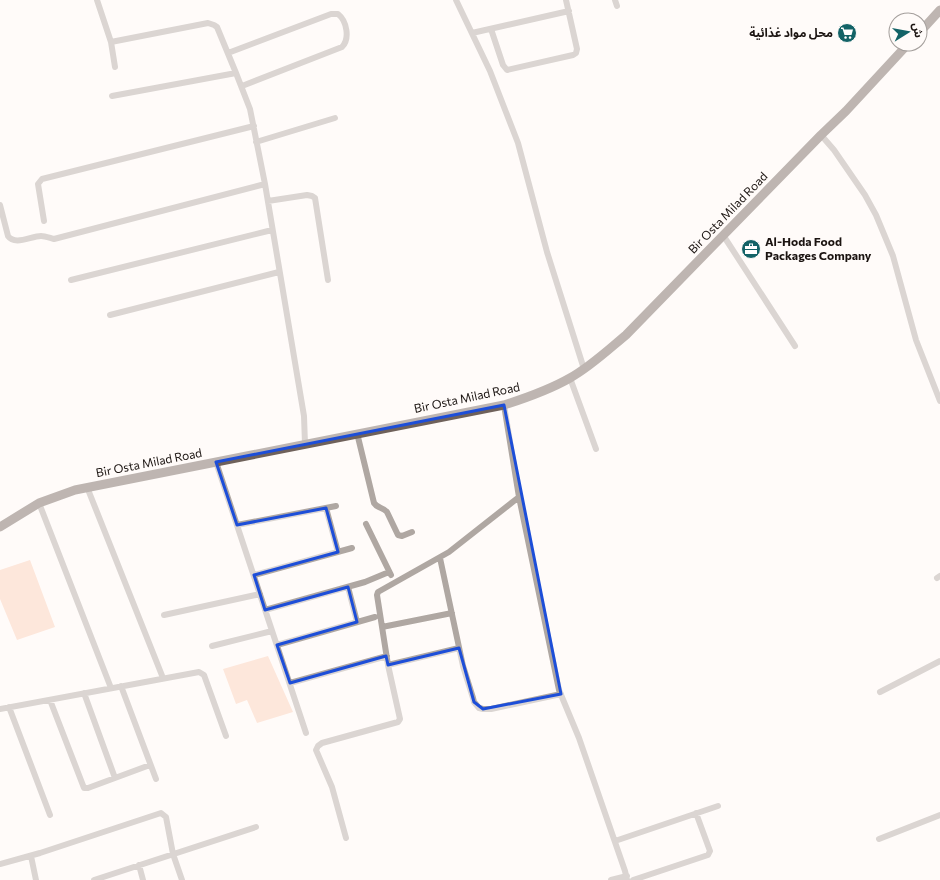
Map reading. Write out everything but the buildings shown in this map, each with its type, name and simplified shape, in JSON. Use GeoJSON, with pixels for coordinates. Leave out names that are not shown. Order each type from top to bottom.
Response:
{"type":"FeatureCollection","features":[{"type":"Feature","properties":{"kind":"main road"},"geometry":{"type":"LineString","coordinates":[[928,23],[940,10]]}},
{"type":"Feature","properties":{"kind":"main road","name":"Bir Osta Milad Road"},"geometry":{"type":"LineString","coordinates":[[0,528],[21,513],[39,503],[62,494],[87,487],[504,404],[538,393],[570,378],[584,369],[626,334],[846,111],[901,52]]}},
{"type":"Feature","properties":{"kind":"street"},"geometry":{"type":"LineString","coordinates":[[456,0],[490,71],[518,143],[547,252],[584,369]]}},
{"type":"Feature","properties":{"kind":"street"},"geometry":{"type":"LineString","coordinates":[[491,29],[503,65],[507,70],[575,54],[577,49],[566,0]]}},
{"type":"Feature","properties":{"kind":"street"},"geometry":{"type":"LineString","coordinates":[[99,1],[111,42],[115,67]]}},
{"type":"Feature","properties":{"kind":"street"},"geometry":{"type":"LineString","coordinates":[[472,33],[569,11]]}},
{"type":"Feature","properties":{"kind":"street"},"geometry":{"type":"LineString","coordinates":[[228,53],[332,14],[338,14],[343,20],[347,36],[342,47],[242,86]]}},
{"type":"Feature","properties":{"kind":"street"},"geometry":{"type":"LineString","coordinates":[[111,42],[208,23],[217,27],[242,86],[254,126],[304,416],[305,444]]}},
{"type":"Feature","properties":{"kind":"street"},"geometry":{"type":"LineString","coordinates":[[112,96],[236,73]]}},
{"type":"Feature","properties":{"kind":"street"},"geometry":{"type":"LineString","coordinates":[[256,142],[335,118]]}},
{"type":"Feature","properties":{"kind":"street"},"geometry":{"type":"LineString","coordinates":[[44,221],[38,184],[42,180],[254,126]]}},
{"type":"Feature","properties":{"kind":"street"},"geometry":{"type":"LineString","coordinates":[[821,135],[834,150],[865,195],[876,215],[893,256],[916,340],[940,401]]}},
{"type":"Feature","properties":{"kind":"street"},"geometry":{"type":"LineString","coordinates":[[0,205],[8,236],[11,240],[16,241],[36,236],[44,236],[54,239],[265,184]]}},
{"type":"Feature","properties":{"kind":"street"},"geometry":{"type":"LineString","coordinates":[[268,201],[307,195],[315,198],[328,280]]}},
{"type":"Feature","properties":{"kind":"street"},"geometry":{"type":"LineString","coordinates":[[71,280],[272,230]]}},
{"type":"Feature","properties":{"kind":"street"},"geometry":{"type":"LineString","coordinates":[[723,235],[795,346]]}},
{"type":"Feature","properties":{"kind":"street"},"geometry":{"type":"LineString","coordinates":[[110,315],[279,272]]}},
{"type":"Feature","properties":{"kind":"street"},"geometry":{"type":"LineString","coordinates":[[570,378],[596,449]]}},
{"type":"Feature","properties":{"kind":"street"},"geometry":{"type":"LineString","coordinates":[[504,404],[519,497],[561,694],[580,738],[629,879]]}},
{"type":"Feature","properties":{"kind":"street"},"geometry":{"type":"LineString","coordinates":[[357,434],[374,503],[387,512],[398,535],[402,536],[412,532]]}},
{"type":"Feature","properties":{"kind":"street"},"geometry":{"type":"LineString","coordinates":[[216,462],[306,733]]}},
{"type":"Feature","properties":{"kind":"street"},"geometry":{"type":"LineString","coordinates":[[87,487],[163,678]]}},
{"type":"Feature","properties":{"kind":"street"},"geometry":{"type":"LineString","coordinates":[[346,838],[332,787],[316,750],[322,743],[400,720],[401,717],[388,665],[377,595],[378,592],[440,558],[472,536],[519,497]]}},
{"type":"Feature","properties":{"kind":"street"},"geometry":{"type":"LineString","coordinates":[[39,503],[111,688]]}},
{"type":"Feature","properties":{"kind":"street"},"geometry":{"type":"LineString","coordinates":[[237,526],[336,506]]}},
{"type":"Feature","properties":{"kind":"street"},"geometry":{"type":"LineString","coordinates":[[326,508],[338,552]]}},
{"type":"Feature","properties":{"kind":"street"},"geometry":{"type":"LineString","coordinates":[[265,610],[390,574],[366,524]]}},
{"type":"Feature","properties":{"kind":"street"},"geometry":{"type":"LineString","coordinates":[[254,575],[352,548]]}},
{"type":"Feature","properties":{"kind":"street"},"geometry":{"type":"LineString","coordinates":[[440,558],[463,666],[474,702],[479,708],[491,709],[561,694]]}},
{"type":"Feature","properties":{"kind":"street"},"geometry":{"type":"LineString","coordinates":[[348,587],[357,622]]}},
{"type":"Feature","properties":{"kind":"street"},"geometry":{"type":"LineString","coordinates":[[164,615],[260,594]]}},
{"type":"Feature","properties":{"kind":"street"},"geometry":{"type":"LineString","coordinates":[[382,627],[452,613]]}},
{"type":"Feature","properties":{"kind":"street"},"geometry":{"type":"LineString","coordinates":[[277,645],[374,618]]}},
{"type":"Feature","properties":{"kind":"street"},"geometry":{"type":"LineString","coordinates":[[212,646],[272,631]]}},
{"type":"Feature","properties":{"kind":"street"},"geometry":{"type":"LineString","coordinates":[[388,665],[460,648]]}},
{"type":"Feature","properties":{"kind":"street"},"geometry":{"type":"LineString","coordinates":[[290,683],[387,656]]}},
{"type":"Feature","properties":{"kind":"street"},"geometry":{"type":"LineString","coordinates":[[880,692],[940,661]]}},
{"type":"Feature","properties":{"kind":"street"},"geometry":{"type":"LineString","coordinates":[[0,709],[202,672],[226,736]]}},
{"type":"Feature","properties":{"kind":"street"},"geometry":{"type":"LineString","coordinates":[[121,686],[156,779]]}},
{"type":"Feature","properties":{"kind":"street"},"geometry":{"type":"LineString","coordinates":[[84,693],[115,778]]}},
{"type":"Feature","properties":{"kind":"street"},"geometry":{"type":"LineString","coordinates":[[50,700],[83,787],[87,789],[150,765]]}},
{"type":"Feature","properties":{"kind":"street"},"geometry":{"type":"LineString","coordinates":[[10,707],[50,815]]}},
{"type":"Feature","properties":{"kind":"street"},"geometry":{"type":"LineString","coordinates":[[615,841],[718,806]]}},
{"type":"Feature","properties":{"kind":"street"},"geometry":{"type":"LineString","coordinates":[[0,864],[31,856],[161,813],[166,817],[173,854],[182,880]]}},
{"type":"Feature","properties":{"kind":"street"},"geometry":{"type":"LineString","coordinates":[[610,880],[629,879],[708,855],[710,851],[696,813]]}},
{"type":"Feature","properties":{"kind":"street"},"geometry":{"type":"LineString","coordinates":[[879,839],[940,815]]}},
{"type":"Feature","properties":{"kind":"street"},"geometry":{"type":"LineString","coordinates":[[96,880],[256,827]]}},
{"type":"Feature","properties":{"kind":"street"},"geometry":{"type":"LineString","coordinates":[[31,856],[36,880]]}},
{"type":"Feature","properties":{"kind":"street"},"geometry":{"type":"LineString","coordinates":[[139,865],[143,880]]}},
{"type":"Feature","properties":{"kind":"highlighted area"},"geometry":{"type":"Polygon","coordinates":[[[504,405],[561,694],[483,709],[474,702],[459,648],[388,665],[386,656],[290,683],[277,645],[357,622],[348,587],[265,610],[254,575],[338,552],[326,508],[237,525],[216,462],[504,405]]]}},
{"type":"Feature","properties":{"kind":"shaded area"},"geometry":{"type":"Polygon","coordinates":[[[30,560],[55,627],[17,640],[0,599],[0,570],[30,560]]]}},
{"type":"Feature","properties":{"kind":"shaded area"},"geometry":{"type":"Polygon","coordinates":[[[268,656],[293,712],[257,723],[247,700],[236,704],[223,669],[268,656]]]}},
{"type":"Feature","properties":{"kind":"place","name":"محل مواد غذائية"},"geometry":{"type":"Point","coordinates":[847,33]}},
{"type":"Feature","properties":{"kind":"place","name":"Al-Hoda Food Packages Company"},"geometry":{"type":"Point","coordinates":[751,249]}}]}
